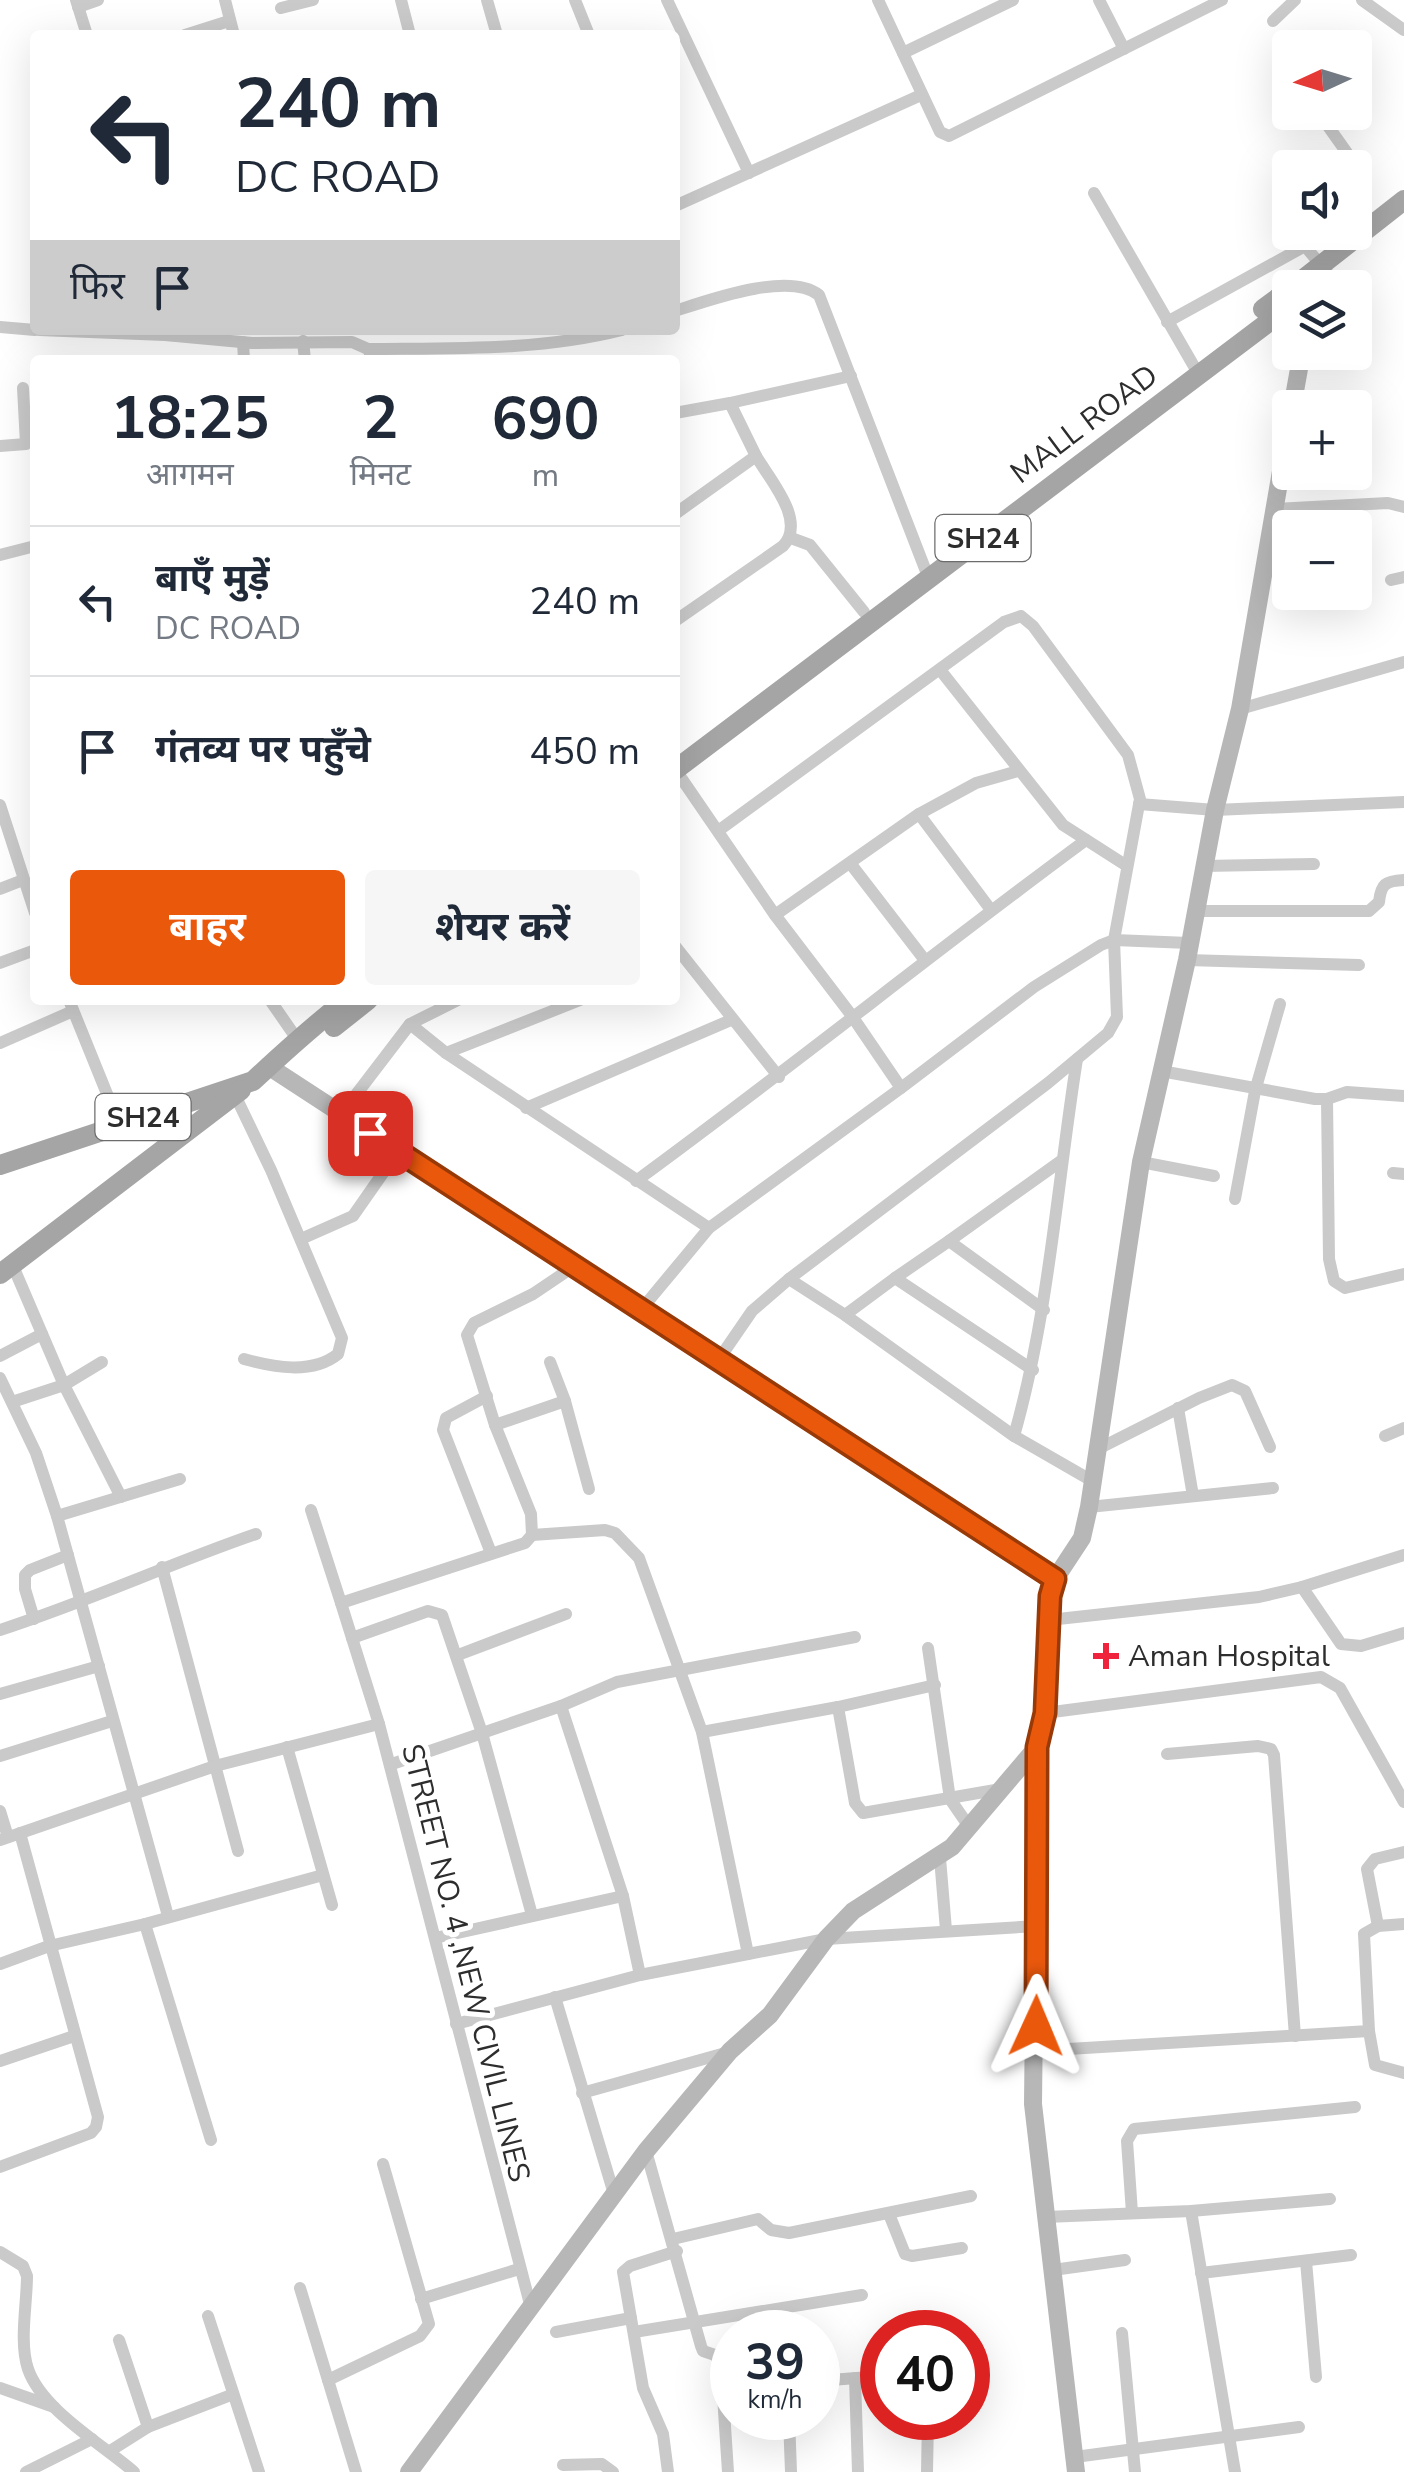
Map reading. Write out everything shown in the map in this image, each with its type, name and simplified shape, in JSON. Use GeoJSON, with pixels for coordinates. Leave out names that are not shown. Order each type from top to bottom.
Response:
{"type":"FeatureCollection","features":[{"type":"Feature","properties":{"kind":"main road","name":"MALL ROAD"},"geometry":{"type":"LineString","coordinates":[[1327,270],[1404,200]]}},
{"type":"Feature","properties":{"kind":"main road","name":"MALL ROAD"},"geometry":{"type":"LineString","coordinates":[[1329,270],[1404,218]]}},
{"type":"Feature","properties":{"kind":"main road","name":"MALL ROAD"},"geometry":{"type":"LineString","coordinates":[[680,766],[1195,369],[1272,304]]}},
{"type":"Feature","properties":{"kind":"main road","name":"MALL ROAD"},"geometry":{"type":"LineString","coordinates":[[1195,369],[1272,318]]}},
{"type":"Feature","properties":{"kind":"main road"},"geometry":{"type":"LineString","coordinates":[[1274,510],[1278,490]]}},
{"type":"Feature","properties":{"kind":"main road"},"geometry":{"type":"LineString","coordinates":[[1076,2465],[1034,2104],[1037,1747],[1045,1713],[1050,1596],[1055,1579],[1082,1538],[1089,1508],[1141,1162],[1240,708],[1272,522]]}},
{"type":"Feature","properties":{"kind":"main road","name":"MALL ROAD"},"geometry":{"type":"LineString","coordinates":[[680,749],[864,612],[927,573]]}},
{"type":"Feature","properties":{"kind":"main road","name":"SH24"},"geometry":{"type":"LineString","coordinates":[[0,1164],[252,1081],[340,1005]]}},
{"type":"Feature","properties":{"kind":"main road","name":"SH24"},"geometry":{"type":"LineString","coordinates":[[274,1062],[303,1051],[362,1005]]}},
{"type":"Feature","properties":{"kind":"main road"},"geometry":{"type":"LineString","coordinates":[[274,1062],[397,1153],[1055,1579]]}},
{"type":"Feature","properties":{"kind":"main road"},"geometry":{"type":"LineString","coordinates":[[6,1270],[252,1081]]}},
{"type":"Feature","properties":{"kind":"main road"},"geometry":{"type":"LineString","coordinates":[[408,2472],[646,2151],[730,2051],[770,2015],[826,1939],[853,1911],[940,1858],[1037,1747]]}},
{"type":"Feature","properties":{"kind":"street"},"geometry":{"type":"LineString","coordinates":[[86,30],[78,4],[98,0]]}},
{"type":"Feature","properties":{"kind":"street"},"geometry":{"type":"LineString","coordinates":[[224,0],[232,28]]}},
{"type":"Feature","properties":{"kind":"street"},"geometry":{"type":"LineString","coordinates":[[281,8],[313,0]]}},
{"type":"Feature","properties":{"kind":"street"},"geometry":{"type":"LineString","coordinates":[[401,0],[409,30]]}},
{"type":"Feature","properties":{"kind":"street"},"geometry":{"type":"LineString","coordinates":[[486,0],[495,30]]}},
{"type":"Feature","properties":{"kind":"street"},"geometry":{"type":"LineString","coordinates":[[575,0],[587,30]]}},
{"type":"Feature","properties":{"kind":"street"},"geometry":{"type":"LineString","coordinates":[[667,0],[749,173]]}},
{"type":"Feature","properties":{"kind":"street"},"geometry":{"type":"LineString","coordinates":[[878,0],[940,132],[949,136],[1222,0]]}},
{"type":"Feature","properties":{"kind":"street"},"geometry":{"type":"LineString","coordinates":[[903,53],[1013,0]]}},
{"type":"Feature","properties":{"kind":"street"},"geometry":{"type":"LineString","coordinates":[[1099,0],[1124,49]]}},
{"type":"Feature","properties":{"kind":"street"},"geometry":{"type":"LineString","coordinates":[[1273,21],[1294,0]]}},
{"type":"Feature","properties":{"kind":"street"},"geometry":{"type":"LineString","coordinates":[[1362,0],[1404,30]]}},
{"type":"Feature","properties":{"kind":"street"},"geometry":{"type":"LineString","coordinates":[[680,204],[921,95]]}},
{"type":"Feature","properties":{"kind":"street"},"geometry":{"type":"LineString","coordinates":[[1094,193],[1195,369]]}},
{"type":"Feature","properties":{"kind":"street"},"geometry":{"type":"LineString","coordinates":[[1167,322],[1298,250]]}},
{"type":"Feature","properties":{"kind":"street"},"geometry":{"type":"LineString","coordinates":[[680,311],[739,293],[786,286],[810,288],[819,295],[927,573]]}},
{"type":"Feature","properties":{"kind":"street"},"geometry":{"type":"LineString","coordinates":[[0,327],[30,329]]}},
{"type":"Feature","properties":{"kind":"street"},"geometry":{"type":"LineString","coordinates":[[213,335],[303,342],[321,336],[366,346],[504,347],[586,335]]}},
{"type":"Feature","properties":{"kind":"street"},"geometry":{"type":"LineString","coordinates":[[303,342],[304,355]]}},
{"type":"Feature","properties":{"kind":"street"},"geometry":{"type":"LineString","coordinates":[[680,412],[850,376]]}},
{"type":"Feature","properties":{"kind":"street"},"geometry":{"type":"LineString","coordinates":[[23,388],[30,437]]}},
{"type":"Feature","properties":{"kind":"street"},"geometry":{"type":"LineString","coordinates":[[680,617],[791,538],[788,511],[730,402]]}},
{"type":"Feature","properties":{"kind":"street"},"geometry":{"type":"LineString","coordinates":[[0,446],[30,444]]}},
{"type":"Feature","properties":{"kind":"street"},"geometry":{"type":"LineString","coordinates":[[680,510],[756,456]]}},
{"type":"Feature","properties":{"kind":"street"},"geometry":{"type":"LineString","coordinates":[[1274,510],[1388,503],[1404,507]]}},
{"type":"Feature","properties":{"kind":"street"},"geometry":{"type":"LineString","coordinates":[[791,538],[810,545],[864,612]]}},
{"type":"Feature","properties":{"kind":"street"},"geometry":{"type":"LineString","coordinates":[[0,555],[30,547]]}},
{"type":"Feature","properties":{"kind":"street"},"geometry":{"type":"LineString","coordinates":[[718,831],[1014,616],[1025,618],[1128,756],[1138,782],[1138,804],[1114,940],[1117,1017],[1108,1033],[789,1279],[752,1312],[719,1359]]}},
{"type":"Feature","properties":{"kind":"street"},"geometry":{"type":"LineString","coordinates":[[1240,708],[1404,662]]}},
{"type":"Feature","properties":{"kind":"street"},"geometry":{"type":"LineString","coordinates":[[941,671],[1064,825],[1126,866]]}},
{"type":"Feature","properties":{"kind":"street"},"geometry":{"type":"LineString","coordinates":[[775,915],[919,814],[976,783],[1018,771]]}},
{"type":"Feature","properties":{"kind":"street"},"geometry":{"type":"LineString","coordinates":[[680,777],[901,1088]]}},
{"type":"Feature","properties":{"kind":"street"},"geometry":{"type":"LineString","coordinates":[[1138,804],[1215,810],[1404,802]]}},
{"type":"Feature","properties":{"kind":"street"},"geometry":{"type":"LineString","coordinates":[[0,805],[30,899]]}},
{"type":"Feature","properties":{"kind":"street"},"geometry":{"type":"LineString","coordinates":[[919,814],[991,910]]}},
{"type":"Feature","properties":{"kind":"street"},"geometry":{"type":"LineString","coordinates":[[636,1181],[779,1077],[924,959],[1086,840]]}},
{"type":"Feature","properties":{"kind":"street"},"geometry":{"type":"LineString","coordinates":[[850,862],[924,959]]}},
{"type":"Feature","properties":{"kind":"street"},"geometry":{"type":"LineString","coordinates":[[1203,866],[1314,864]]}},
{"type":"Feature","properties":{"kind":"street"},"geometry":{"type":"LineString","coordinates":[[0,889],[23,880]]}},
{"type":"Feature","properties":{"kind":"street"},"geometry":{"type":"LineString","coordinates":[[1195,911],[1369,911],[1380,902],[1385,882],[1404,880]]}},
{"type":"Feature","properties":{"kind":"street"},"geometry":{"type":"LineString","coordinates":[[640,1311],[709,1228],[1034,987],[1114,940],[1188,951],[1359,965]]}},
{"type":"Feature","properties":{"kind":"street"},"geometry":{"type":"LineString","coordinates":[[0,963],[30,952]]}},
{"type":"Feature","properties":{"kind":"street"},"geometry":{"type":"LineString","coordinates":[[680,957],[779,1077]]}},
{"type":"Feature","properties":{"kind":"street"},"geometry":{"type":"LineString","coordinates":[[1236,1199],[1256,1091],[1280,1004]]}},
{"type":"Feature","properties":{"kind":"street"},"geometry":{"type":"LineString","coordinates":[[274,1005],[297,1038]]}},
{"type":"Feature","properties":{"kind":"street"},"geometry":{"type":"LineString","coordinates":[[342,1112],[410,1024],[448,1005]]}},
{"type":"Feature","properties":{"kind":"street"},"geometry":{"type":"LineString","coordinates":[[446,1054],[568,1005]]}},
{"type":"Feature","properties":{"kind":"street"},"geometry":{"type":"LineString","coordinates":[[0,1043],[71,1006],[120,1126]]}},
{"type":"Feature","properties":{"kind":"street"},"geometry":{"type":"LineString","coordinates":[[526,1108],[731,1020]]}},
{"type":"Feature","properties":{"kind":"street"},"geometry":{"type":"LineString","coordinates":[[410,1024],[446,1054],[709,1228]]}},
{"type":"Feature","properties":{"kind":"street"},"geometry":{"type":"LineString","coordinates":[[1014,1436],[1033,1370],[1044,1310],[1077,1059]]}},
{"type":"Feature","properties":{"kind":"street"},"geometry":{"type":"LineString","coordinates":[[1161,1071],[1256,1091],[1326,1099],[1347,1092],[1404,1096]]}},
{"type":"Feature","properties":{"kind":"street"},"geometry":{"type":"LineString","coordinates":[[234,1095],[342,1338],[338,1354],[318,1364],[295,1367],[244,1359]]}},
{"type":"Feature","properties":{"kind":"street"},"geometry":{"type":"LineString","coordinates":[[1326,1099],[1329,1259],[1334,1281],[1345,1288],[1404,1274]]}},
{"type":"Feature","properties":{"kind":"street"},"geometry":{"type":"LineString","coordinates":[[301,1239],[353,1216],[397,1153]]}},
{"type":"Feature","properties":{"kind":"street"},"geometry":{"type":"LineString","coordinates":[[845,1315],[1061,1161]]}},
{"type":"Feature","properties":{"kind":"street"},"geometry":{"type":"LineString","coordinates":[[1141,1162],[1214,1176]]}},
{"type":"Feature","properties":{"kind":"street"},"geometry":{"type":"LineString","coordinates":[[949,1241],[1044,1310]]}},
{"type":"Feature","properties":{"kind":"street"},"geometry":{"type":"LineString","coordinates":[[532,1536],[531,1514],[495,1426],[468,1342],[470,1328],[573,1267]]}},
{"type":"Feature","properties":{"kind":"street"},"geometry":{"type":"LineString","coordinates":[[6,1270],[42,1334],[121,1497]]}},
{"type":"Feature","properties":{"kind":"street"},"geometry":{"type":"LineString","coordinates":[[895,1278],[1033,1370]]}},
{"type":"Feature","properties":{"kind":"street"},"geometry":{"type":"LineString","coordinates":[[789,1279],[1014,1436],[1094,1482]]}},
{"type":"Feature","properties":{"kind":"street"},"geometry":{"type":"LineString","coordinates":[[0,1356],[42,1334]]}},
{"type":"Feature","properties":{"kind":"street"},"geometry":{"type":"LineString","coordinates":[[12,1402],[64,1385],[102,1362]]}},
{"type":"Feature","properties":{"kind":"street"},"geometry":{"type":"LineString","coordinates":[[550,1362],[566,1401],[589,1489]]}},
{"type":"Feature","properties":{"kind":"street"},"geometry":{"type":"LineString","coordinates":[[0,1378],[36,1453],[57,1516],[168,1916]]}},
{"type":"Feature","properties":{"kind":"street"},"geometry":{"type":"LineString","coordinates":[[1098,1449],[1226,1387],[1240,1387],[1270,1447]]}},
{"type":"Feature","properties":{"kind":"street"},"geometry":{"type":"LineString","coordinates":[[486,1396],[446,1418],[443,1430],[490,1554]]}},
{"type":"Feature","properties":{"kind":"street"},"geometry":{"type":"LineString","coordinates":[[495,1426],[566,1401]]}},
{"type":"Feature","properties":{"kind":"street"},"geometry":{"type":"LineString","coordinates":[[1178,1408],[1193,1496]]}},
{"type":"Feature","properties":{"kind":"street"},"geometry":{"type":"LineString","coordinates":[[1385,1436],[1404,1428]]}},
{"type":"Feature","properties":{"kind":"street"},"geometry":{"type":"LineString","coordinates":[[57,1516],[180,1479]]}},
{"type":"Feature","properties":{"kind":"street"},"geometry":{"type":"LineString","coordinates":[[1089,1508],[1273,1488]]}},
{"type":"Feature","properties":{"kind":"street"},"geometry":{"type":"LineString","coordinates":[[311,1510],[379,1724]]}},
{"type":"Feature","properties":{"kind":"street"},"geometry":{"type":"LineString","coordinates":[[341,1604],[525,1543],[532,1536],[589,1529],[615,1533],[639,1558],[702,1732],[748,1954]]}},
{"type":"Feature","properties":{"kind":"street"},"geometry":{"type":"LineString","coordinates":[[0,1630],[83,1603],[162,1567],[256,1534]]}},
{"type":"Feature","properties":{"kind":"street"},"geometry":{"type":"LineString","coordinates":[[34,1619],[25,1576],[30,1570],[68,1555]]}},
{"type":"Feature","properties":{"kind":"street"},"geometry":{"type":"LineString","coordinates":[[1049,1620],[1240,1600],[1302,1587],[1404,1555]]}},
{"type":"Feature","properties":{"kind":"street"},"geometry":{"type":"LineString","coordinates":[[162,1567],[238,1851]]}},
{"type":"Feature","properties":{"kind":"street"},"geometry":{"type":"LineString","coordinates":[[1302,1587],[1341,1644],[1361,1646],[1404,1633]]}},
{"type":"Feature","properties":{"kind":"street"},"geometry":{"type":"LineString","coordinates":[[352,1638],[428,1612],[438,1612],[449,1628],[532,1914]]}},
{"type":"Feature","properties":{"kind":"street"},"geometry":{"type":"LineString","coordinates":[[458,1655],[566,1614]]}},
{"type":"Feature","properties":{"kind":"street"},"geometry":{"type":"LineString","coordinates":[[392,1764],[618,1682],[855,1637]]}},
{"type":"Feature","properties":{"kind":"street"},"geometry":{"type":"LineString","coordinates":[[928,1648],[950,1798],[970,1828]]}},
{"type":"Feature","properties":{"kind":"street"},"geometry":{"type":"LineString","coordinates":[[0,1694],[99,1666]]}},
{"type":"Feature","properties":{"kind":"street"},"geometry":{"type":"LineString","coordinates":[[1045,1713],[1322,1677],[1340,1688],[1404,1802]]}},
{"type":"Feature","properties":{"kind":"street"},"geometry":{"type":"LineString","coordinates":[[702,1732],[838,1708],[935,1685]]}},
{"type":"Feature","properties":{"kind":"street"},"geometry":{"type":"LineString","coordinates":[[560,1706],[624,1896],[640,1975]]}},
{"type":"Feature","properties":{"kind":"street"},"geometry":{"type":"LineString","coordinates":[[838,1708],[858,1809],[870,1812],[1001,1789]]}},
{"type":"Feature","properties":{"kind":"street"},"geometry":{"type":"LineString","coordinates":[[0,1756],[112,1721]]}},
{"type":"Feature","properties":{"kind":"street","name":"STREET NO. 4 ,NEW CIVIL LINES"},"geometry":{"type":"LineString","coordinates":[[9,1837],[216,1766],[379,1724],[531,2308]]}},
{"type":"Feature","properties":{"kind":"street"},"geometry":{"type":"LineString","coordinates":[[1167,1754],[1258,1746],[1274,1754],[1295,2036]]}},
{"type":"Feature","properties":{"kind":"street"},"geometry":{"type":"LineString","coordinates":[[287,1747],[332,1905]]}},
{"type":"Feature","properties":{"kind":"street"},"geometry":{"type":"LineString","coordinates":[[0,1811],[49,1946],[98,2108],[96,2127],[91,2133],[0,2167]]}},
{"type":"Feature","properties":{"kind":"street"},"geometry":{"type":"LineString","coordinates":[[1378,1926],[1367,1869],[1374,1859],[1404,1852]]}},
{"type":"Feature","properties":{"kind":"street"},"geometry":{"type":"LineString","coordinates":[[940,1858],[946,1930]]}},
{"type":"Feature","properties":{"kind":"street"},"geometry":{"type":"LineString","coordinates":[[0,1964],[49,1946],[145,1924],[323,1874]]}},
{"type":"Feature","properties":{"kind":"street"},"geometry":{"type":"LineString","coordinates":[[435,1938],[624,1896]]}},
{"type":"Feature","properties":{"kind":"street"},"geometry":{"type":"LineString","coordinates":[[145,1924],[211,2140]]}},
{"type":"Feature","properties":{"kind":"street"},"geometry":{"type":"LineString","coordinates":[[1404,1924],[1378,1926],[1362,1939],[1375,2065],[1404,2073]]}},
{"type":"Feature","properties":{"kind":"street"},"geometry":{"type":"LineString","coordinates":[[456,2024],[640,1975],[826,1939],[1038,1926]]}},
{"type":"Feature","properties":{"kind":"street"},"geometry":{"type":"LineString","coordinates":[[555,1996],[614,2194]]}},
{"type":"Feature","properties":{"kind":"street"},"geometry":{"type":"LineString","coordinates":[[1036,2051],[1369,2031]]}},
{"type":"Feature","properties":{"kind":"street"},"geometry":{"type":"LineString","coordinates":[[0,2061],[74,2036]]}},
{"type":"Feature","properties":{"kind":"street"},"geometry":{"type":"LineString","coordinates":[[582,2093],[730,2051]]}},
{"type":"Feature","properties":{"kind":"street"},"geometry":{"type":"LineString","coordinates":[[1132,2213],[1126,2142],[1134,2129],[1355,2108]]}},
{"type":"Feature","properties":{"kind":"street"},"geometry":{"type":"LineString","coordinates":[[646,2151],[703,2350],[710,2354]]}},
{"type":"Feature","properties":{"kind":"street"},"geometry":{"type":"LineString","coordinates":[[328,2380],[426,2331],[429,2324],[383,2164]]}},
{"type":"Feature","properties":{"kind":"street"},"geometry":{"type":"LineString","coordinates":[[668,2472],[663,2434],[644,2388],[623,2280],[626,2268],[675,2245],[752,2220],[758,2219],[777,2232],[789,2233],[971,2196]]}},
{"type":"Feature","properties":{"kind":"street"},"geometry":{"type":"LineString","coordinates":[[1046,2217],[1192,2212],[1330,2199]]}},
{"type":"Feature","properties":{"kind":"street"},"geometry":{"type":"LineString","coordinates":[[1192,2212],[1236,2472]]}},
{"type":"Feature","properties":{"kind":"street"},"geometry":{"type":"LineString","coordinates":[[888,2214],[905,2254],[962,2248]]}},
{"type":"Feature","properties":{"kind":"street"},"geometry":{"type":"LineString","coordinates":[[0,2252],[23,2266],[26,2276],[28,2369],[56,2408],[134,2472]]}},
{"type":"Feature","properties":{"kind":"street"},"geometry":{"type":"LineString","coordinates":[[1201,2273],[1351,2255]]}},
{"type":"Feature","properties":{"kind":"street"},"geometry":{"type":"LineString","coordinates":[[1054,2270],[1125,2260]]}},
{"type":"Feature","properties":{"kind":"street"},"geometry":{"type":"LineString","coordinates":[[1306,2261],[1316,2377]]}},
{"type":"Feature","properties":{"kind":"street"},"geometry":{"type":"LineString","coordinates":[[421,2299],[518,2269]]}},
{"type":"Feature","properties":{"kind":"street"},"geometry":{"type":"LineString","coordinates":[[300,2288],[356,2472]]}},
{"type":"Feature","properties":{"kind":"street"},"geometry":{"type":"LineString","coordinates":[[556,2332],[696,2321],[862,2295]]}},
{"type":"Feature","properties":{"kind":"street"},"geometry":{"type":"LineString","coordinates":[[208,2316],[258,2472]]}},
{"type":"Feature","properties":{"kind":"street"},"geometry":{"type":"LineString","coordinates":[[1122,2333],[1135,2472]]}},
{"type":"Feature","properties":{"kind":"street"},"geometry":{"type":"LineString","coordinates":[[119,2340],[148,2427]]}},
{"type":"Feature","properties":{"kind":"street"},"geometry":{"type":"LineString","coordinates":[[855,2378],[858,2472]]}},
{"type":"Feature","properties":{"kind":"street"},"geometry":{"type":"LineString","coordinates":[[840,2379],[860,2378]]}},
{"type":"Feature","properties":{"kind":"street"},"geometry":{"type":"LineString","coordinates":[[0,2388],[56,2408]]}},
{"type":"Feature","properties":{"kind":"street"},"geometry":{"type":"LineString","coordinates":[[110,2451],[148,2427],[231,2395]]}},
{"type":"Feature","properties":{"kind":"street"},"geometry":{"type":"LineString","coordinates":[[1076,2465],[1133,2452],[1299,2427]]}},
{"type":"Feature","properties":{"kind":"street"},"geometry":{"type":"LineString","coordinates":[[26,2472],[92,2439]]}},
{"type":"Feature","properties":{"kind":"street"},"geometry":{"type":"LineString","coordinates":[[728,2440],[728,2472]]}},
{"type":"Feature","properties":{"kind":"street"},"geometry":{"type":"LineString","coordinates":[[790,2440],[791,2472]]}},
{"type":"Feature","properties":{"kind":"street"},"geometry":{"type":"LineString","coordinates":[[927,2472],[928,2440]]}},
{"type":"Feature","properties":{"kind":"street"},"geometry":{"type":"LineString","coordinates":[[563,2465],[602,2464],[613,2472]]}},
{"type":"Feature","properties":{"kind":"place","name":"Aman Hospital"},"geometry":{"type":"Point","coordinates":[1106,1656]}},
{"type":"Feature","properties":{"kind":"route"},"geometry":{"type":"LineString","coordinates":[[370,1133],[1055,1579],[1050,1596],[1045,1713],[1037,1747],[1036,2026]]}}]}
